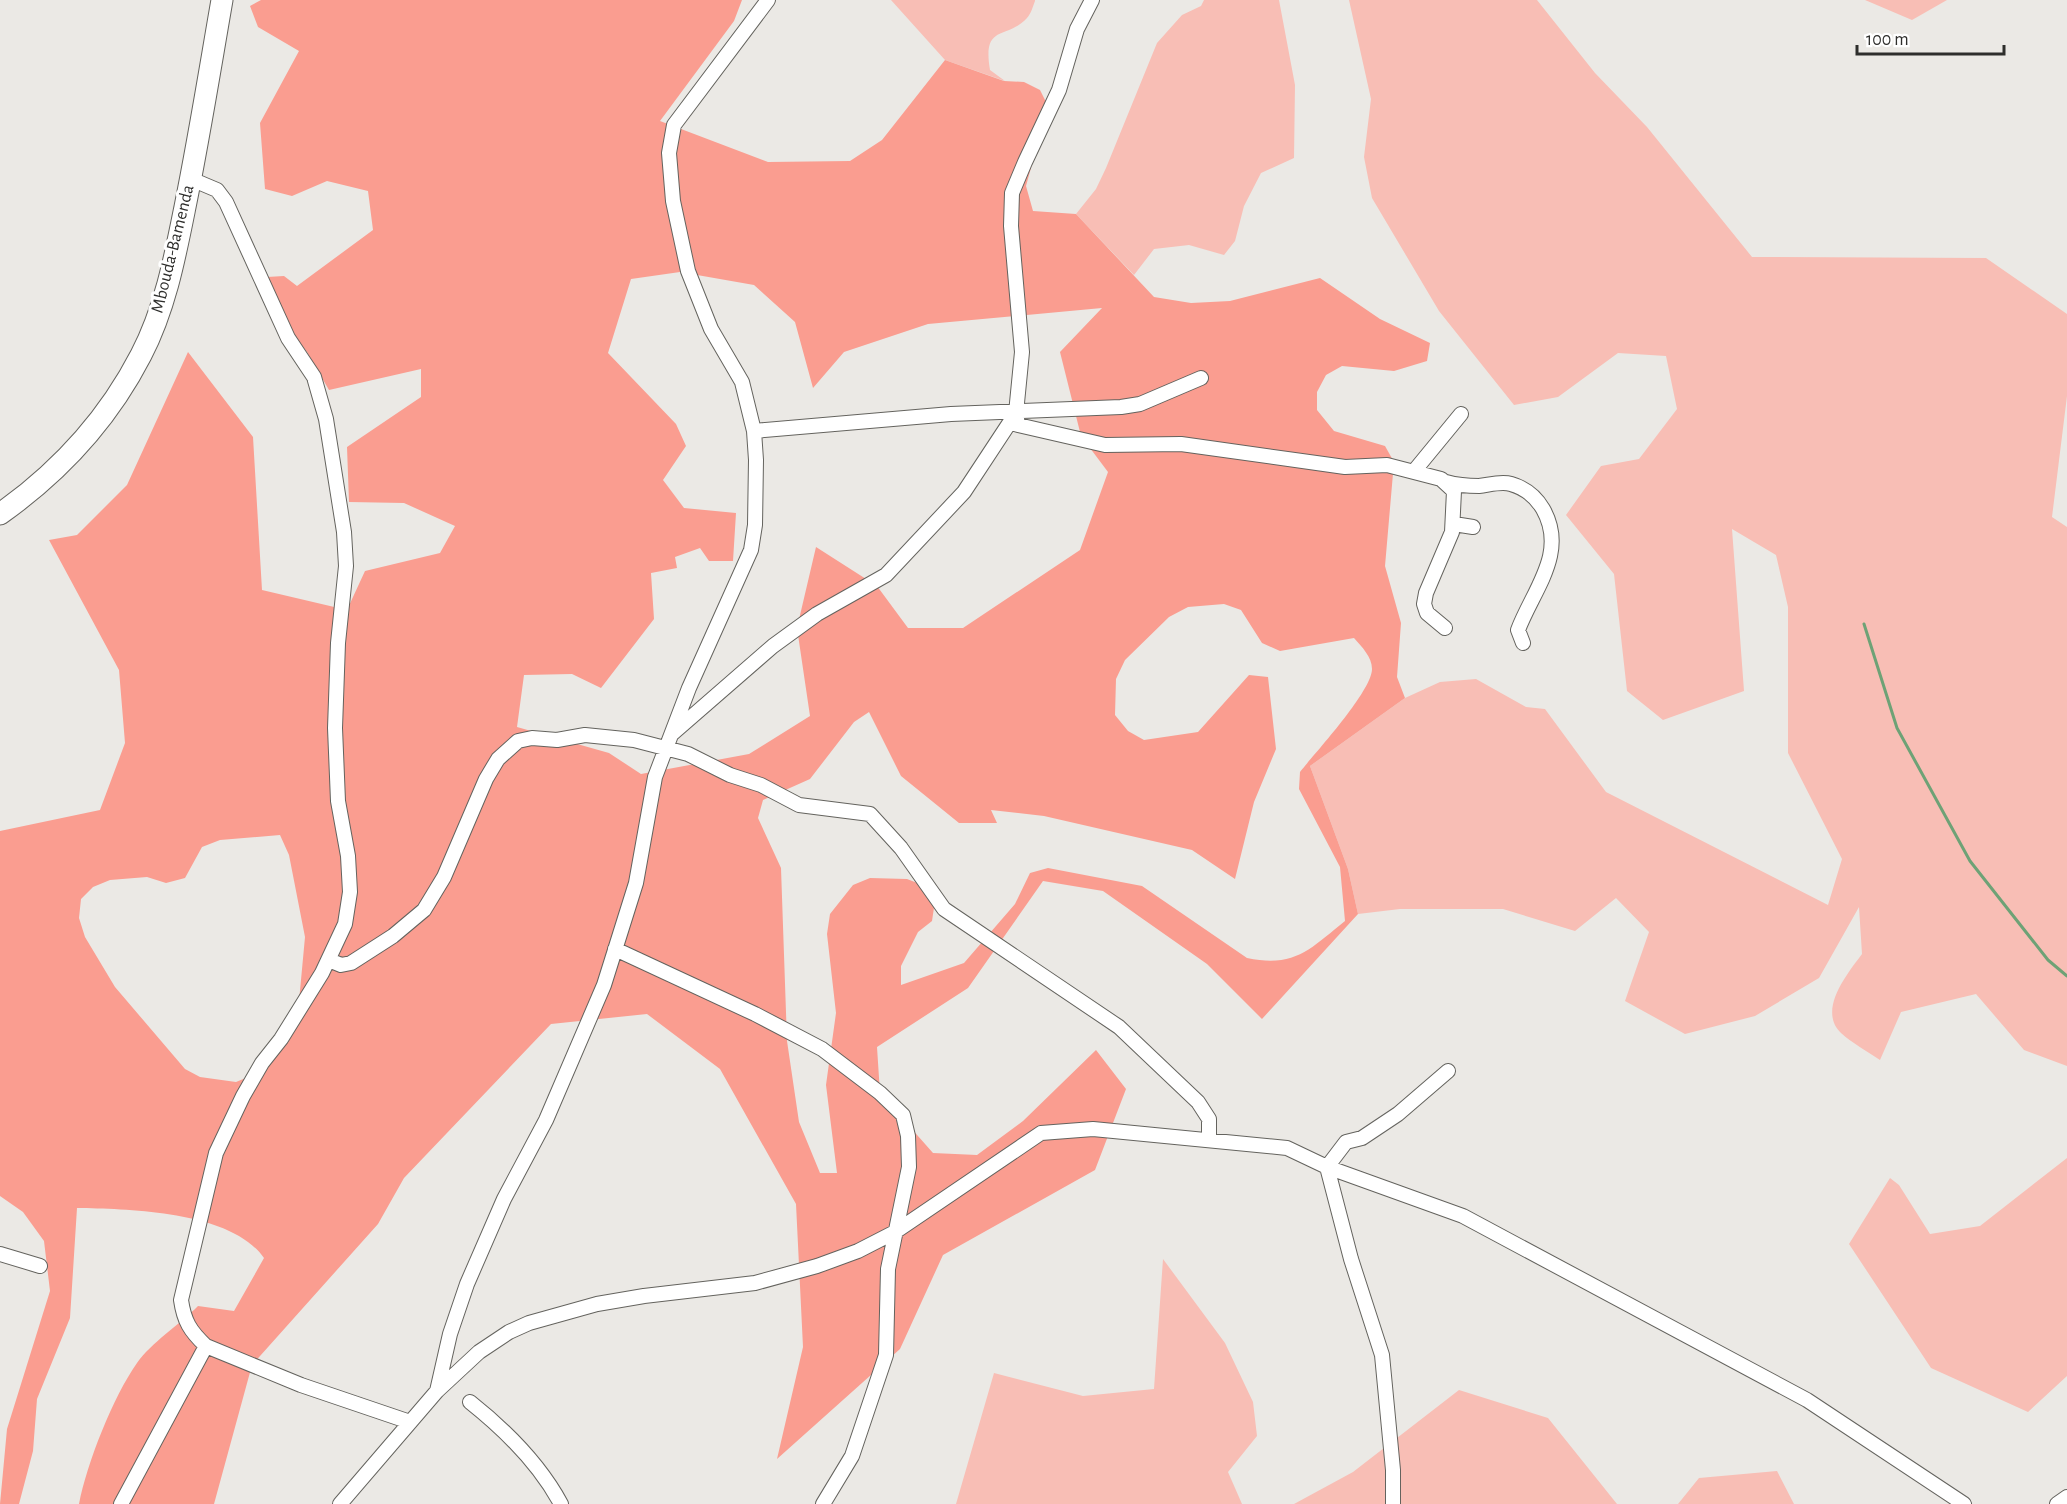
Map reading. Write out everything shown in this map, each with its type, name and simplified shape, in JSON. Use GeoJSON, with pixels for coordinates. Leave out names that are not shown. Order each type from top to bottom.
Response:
{"type":"FeatureCollection","features":[{"type":"Feature","properties":{"kind":"highway","name":"Mbouda-Bamenda"},"geometry":{"type":"LineString","coordinates":[[0,514],[70,455],[111,404],[141,354],[161,305],[172,267],[222,0]]}},
{"type":"Feature","properties":{"kind":"street"},"geometry":{"type":"LineString","coordinates":[[437,1391],[450,1334],[467,1284],[504,1199],[546,1120],[604,985],[636,883],[655,777],[751,550],[755,525],[754,431],[742,382],[711,329],[688,271],[673,201],[669,153],[674,124],[768,0]]}},
{"type":"Feature","properties":{"kind":"street"},"geometry":{"type":"LineString","coordinates":[[1092,0],[1077,29],[1059,90],[1024,162],[1012,194],[1011,226],[1022,352],[1016,422],[1020,428],[1096,444],[1203,445],[1345,466],[1387,465],[1415,470],[1440,481],[1454,491],[1454,524],[1450,540],[1426,593],[1424,604],[1427,613],[1445,628]]}},
{"type":"Feature","properties":{"kind":"street"},"geometry":{"type":"LineString","coordinates":[[190,179],[217,190],[226,202],[288,338],[314,377],[326,419],[344,532],[346,566],[338,643],[335,729],[338,801],[348,856],[350,892],[345,924],[329,960],[311,992],[247,1088],[216,1153],[181,1299],[184,1320],[193,1335],[206,1346],[301,1385],[410,1422]]}},
{"type":"Feature","properties":{"kind":"street"},"geometry":{"type":"LineString","coordinates":[[754,431],[951,414],[1121,407],[1140,404],[1201,378]]}},
{"type":"Feature","properties":{"kind":"street"},"geometry":{"type":"LineString","coordinates":[[669,741],[773,646],[817,614],[886,575],[964,492],[1016,413]]}},
{"type":"Feature","properties":{"kind":"street"},"geometry":{"type":"LineString","coordinates":[[1415,470],[1461,414]]}},
{"type":"Feature","properties":{"kind":"street"},"geometry":{"type":"LineString","coordinates":[[1440,481],[1459,485],[1509,483],[1530,493],[1539,501],[1546,513],[1554,539],[1552,555],[1518,630],[1523,644]]}},
{"type":"Feature","properties":{"kind":"street"},"geometry":{"type":"LineString","coordinates":[[1454,524],[1473,527]]}},
{"type":"Feature","properties":{"kind":"street"},"geometry":{"type":"LineString","coordinates":[[329,960],[341,964],[351,963],[393,936],[424,910],[444,877],[486,779],[498,759],[518,741],[532,738],[557,740],[585,735],[669,741],[687,754],[730,775],[761,785],[799,805],[870,814],[901,848],[944,909],[1119,1027],[1197,1102],[1209,1119],[1209,1139]]}},
{"type":"Feature","properties":{"kind":"street"},"geometry":{"type":"LineString","coordinates":[[615,949],[755,1014],[822,1049],[880,1093],[903,1115],[908,1136],[909,1167],[888,1269],[886,1355],[852,1456],[823,1504]]}},
{"type":"Feature","properties":{"kind":"street"},"geometry":{"type":"LineString","coordinates":[[1327,1167],[1346,1142],[1362,1138],[1398,1114],[1448,1071]]}},
{"type":"Feature","properties":{"kind":"street"},"geometry":{"type":"LineString","coordinates":[[340,1504],[437,1391],[492,1342],[529,1323],[621,1299],[777,1279],[840,1258],[895,1232],[1041,1133],[1093,1129],[1287,1148],[1327,1167],[1473,1221],[1808,1400],[1964,1504]]}},
{"type":"Feature","properties":{"kind":"street"},"geometry":{"type":"LineString","coordinates":[[1327,1167],[1351,1259],[1382,1355],[1393,1470],[1393,1504]]}},
{"type":"Feature","properties":{"kind":"street"},"geometry":{"type":"LineString","coordinates":[[0,1254],[40,1266]]}},
{"type":"Feature","properties":{"kind":"street"},"geometry":{"type":"LineString","coordinates":[[121,1504],[206,1346]]}},
{"type":"Feature","properties":{"kind":"street"},"geometry":{"type":"LineString","coordinates":[[470,1402],[494,1422],[546,1480],[561,1504]]}},
{"type":"Feature","properties":{"kind":"street"},"geometry":{"type":"LineString","coordinates":[[2057,1504],[2067,1497]]}},
{"type":"Feature","properties":{"kind":"shaded area"},"geometry":{"type":"Polygon","coordinates":[[[261,0],[742,0],[734,21],[660,121],[768,162],[850,161],[882,140],[945,60],[1004,81],[1024,82],[1040,90],[1048,106],[1026,186],[1033,211],[1076,214],[1154,297],[1191,303],[1230,301],[1320,278],[1380,319],[1430,343],[1427,361],[1394,371],[1342,366],[1326,375],[1317,392],[1317,410],[1334,431],[1385,446],[1394,462],[1385,566],[1401,623],[1397,677],[1405,698],[1310,766],[1348,869],[1358,914],[1262,1019],[1207,964],[1103,891],[1043,881],[968,988],[877,1047],[880,1093],[933,1153],[977,1155],[1023,1121],[1096,1050],[1126,1089],[1095,1170],[943,1255],[900,1349],[777,1459],[803,1347],[796,1204],[720,1069],[647,1014],[551,1024],[404,1178],[378,1224],[252,1365],[214,1504],[79,1504],[88,1469],[102,1431],[119,1394],[137,1363],[150,1348],[198,1306],[234,1311],[264,1258],[249,1242],[228,1230],[204,1222],[151,1212],[77,1208],[70,1318],[37,1399],[33,1451],[19,1504],[0,1504],[7,1429],[50,1291],[44,1241],[23,1212],[0,1196],[0,831],[100,810],[125,743],[119,670],[49,540],[77,535],[127,485],[188,352],[253,437],[262,590],[347,610],[365,571],[440,553],[455,526],[404,503],[349,502],[347,447],[421,397],[421,369],[329,390],[307,352],[288,328],[267,277],[284,276],[297,286],[373,230],[368,191],[327,181],[292,196],[265,189],[260,123],[299,51],[258,27],[250,6],[261,0]],[[680,272],[631,279],[608,353],[676,424],[686,446],[663,480],[684,508],[736,513],[733,561],[709,561],[700,548],[675,557],[677,568],[651,573],[654,619],[601,688],[572,674],[524,675],[517,727],[609,753],[641,774],[749,754],[810,716],[797,628],[816,547],[877,586],[908,628],[963,628],[1080,550],[1108,472],[1081,436],[1060,352],[1102,308],[928,324],[844,352],[813,388],[795,322],[754,285],[680,272]],[[1224,604],[1188,607],[1169,617],[1125,660],[1116,679],[1115,715],[1128,731],[1144,740],[1198,732],[1249,675],[1268,677],[1276,749],[1254,802],[1235,879],[1192,850],[1044,816],[991,810],[997,823],[959,823],[901,776],[869,712],[854,722],[810,779],[763,800],[758,818],[781,868],[787,1041],[799,1122],[820,1173],[837,1173],[826,1085],[836,1013],[827,934],[830,914],[853,885],[870,878],[907,879],[925,886],[935,901],[932,921],[918,932],[901,966],[901,985],[964,963],[1015,904],[1030,873],[1048,868],[1142,886],[1247,958],[1278,960],[1301,954],[1345,921],[1340,867],[1299,789],[1300,772],[1363,692],[1372,669],[1368,656],[1354,638],[1280,651],[1262,643],[1241,610],[1224,604]],[[280,835],[220,840],[202,847],[185,878],[166,883],[147,877],[110,880],[93,887],[81,899],[79,918],[85,937],[115,987],[185,1069],[200,1077],[236,1082],[253,1075],[298,1012],[305,937],[289,855],[280,835]]]}},
{"type":"Feature","properties":{"kind":"shaded area"},"geometry":{"type":"Polygon","coordinates":[[[891,0],[1035,1],[1027,18],[1019,25],[998,35],[990,45],[988,55],[990,70],[1005,81],[945,60],[891,0]]]}},
{"type":"Feature","properties":{"kind":"shaded area"},"geometry":{"type":"Polygon","coordinates":[[[1204,0],[1279,0],[1295,85],[1294,158],[1261,173],[1244,206],[1235,241],[1224,255],[1189,245],[1154,249],[1134,275],[1076,214],[1096,189],[1106,168],[1157,43],[1182,15],[1201,6],[1204,0]]]}},
{"type":"Feature","properties":{"kind":"shaded area"},"geometry":{"type":"Polygon","coordinates":[[[1349,0],[1537,0],[1595,73],[1647,127],[1752,257],[1986,258],[2067,314],[2067,396],[2052,517],[2067,527],[2067,1066],[2024,1050],[1976,994],[1901,1012],[1880,1060],[1845,1037],[1834,1024],[1833,1003],[1843,981],[1862,954],[1859,907],[1819,978],[1755,1016],[1685,1034],[1625,1001],[1649,932],[1616,898],[1575,931],[1503,909],[1400,909],[1358,914],[1348,869],[1310,766],[1405,698],[1440,682],[1476,679],[1526,707],[1545,709],[1606,792],[1828,905],[1842,859],[1788,753],[1788,607],[1776,555],[1732,529],[1744,691],[1663,720],[1627,691],[1614,574],[1566,515],[1601,466],[1639,459],[1677,409],[1666,356],[1618,353],[1558,397],[1514,405],[1439,311],[1372,198],[1364,157],[1371,99],[1349,0]]]}},
{"type":"Feature","properties":{"kind":"shaded area"},"geometry":{"type":"Polygon","coordinates":[[[1865,0],[1947,0],[1912,20],[1865,0]]]}},
{"type":"Feature","properties":{"kind":"shaded area"},"geometry":{"type":"Polygon","coordinates":[[[2067,1158],[2067,1376],[2028,1412],[1931,1368],[1849,1244],[1890,1178],[1899,1185],[1930,1234],[1980,1226],[2067,1158]]]}},
{"type":"Feature","properties":{"kind":"shaded area"},"geometry":{"type":"Polygon","coordinates":[[[1163,1259],[1225,1343],[1253,1402],[1257,1436],[1228,1472],[1242,1504],[956,1504],[994,1373],[1083,1396],[1154,1389],[1163,1259]]]}},
{"type":"Feature","properties":{"kind":"shaded area"},"geometry":{"type":"Polygon","coordinates":[[[1459,1390],[1548,1418],[1617,1504],[1294,1504],[1353,1472],[1459,1390]]]}},
{"type":"Feature","properties":{"kind":"shaded area"},"geometry":{"type":"Polygon","coordinates":[[[1777,1471],[1794,1504],[1678,1504],[1699,1478],[1777,1471]]]}},
{"type":"Feature","properties":{"kind":"waterway"},"geometry":{"type":"LineString","coordinates":[[1864,624],[1897,728],[1970,861],[2048,960],[2067,976]]}}]}
